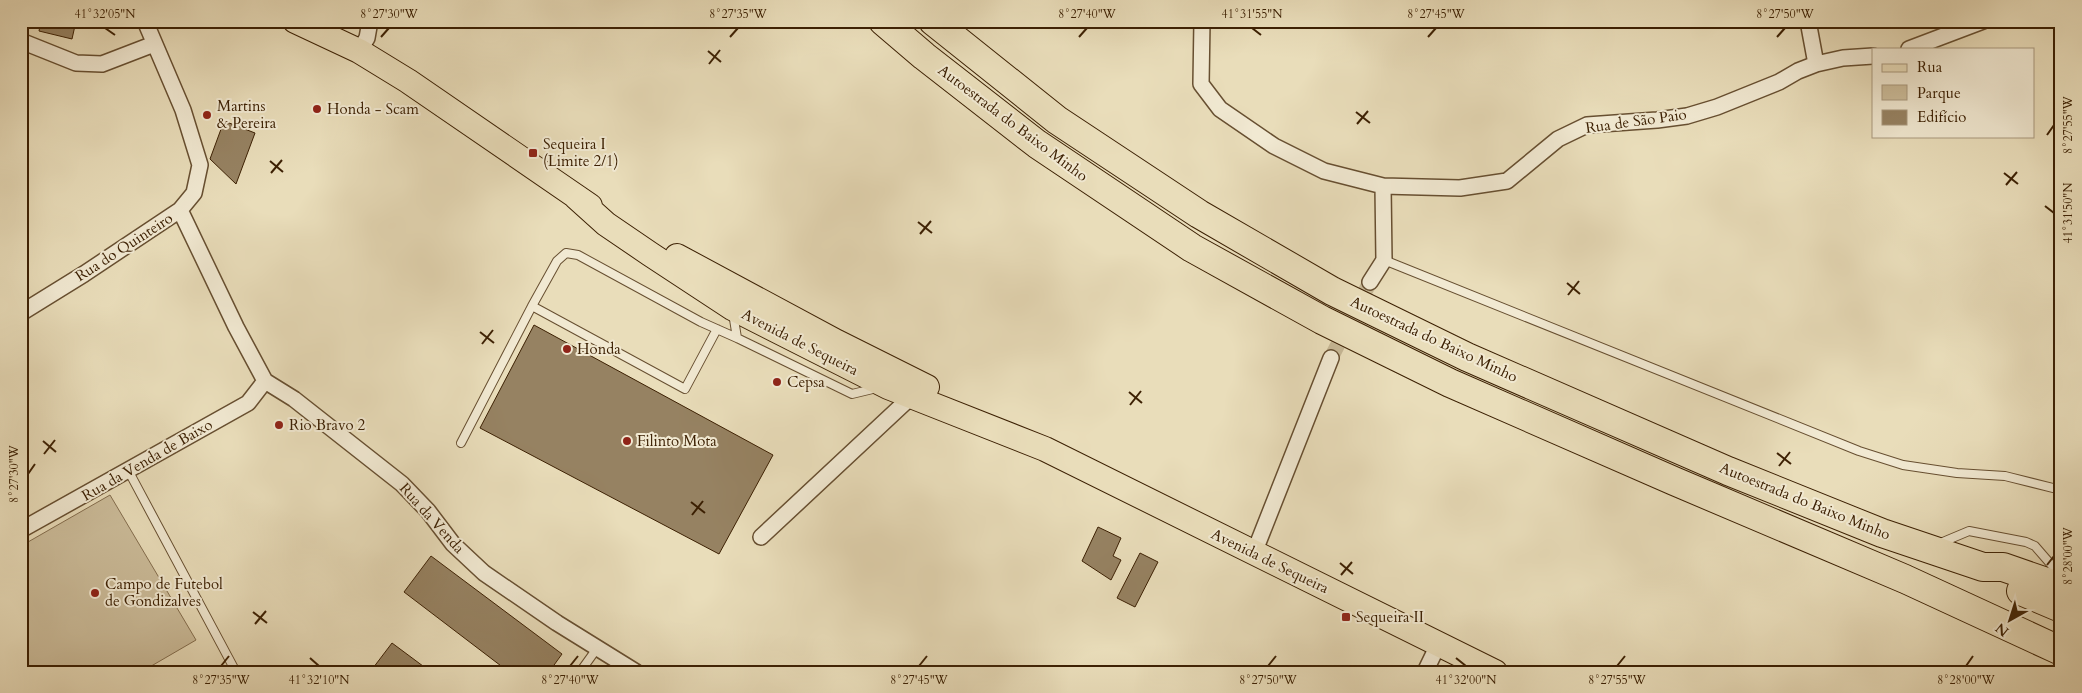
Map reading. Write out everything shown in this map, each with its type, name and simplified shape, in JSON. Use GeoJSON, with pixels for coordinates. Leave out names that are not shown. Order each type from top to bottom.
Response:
{"type":"FeatureCollection","features":[{"type":"Feature","properties":{"kind":"highway","name":"Autoestrada do Baixo Minho"},"geometry":{"type":"LineString","coordinates":[[883,21],[924,56],[1037,144],[1192,248],[1322,320],[1450,383],[1905,579],[2061,651]]}},
{"type":"Feature","properties":{"kind":"highway","name":"Autoestrada do Baixo Minho"},"geometry":{"type":"LineString","coordinates":[[933,21],[1058,120],[1199,214],[1332,291],[1467,357],[1719,467],[1882,533],[1983,566],[2003,567],[2061,587]]}},
{"type":"Feature","properties":{"kind":"highway","name":"Autoestrada do Baixo Minho"},"geometry":{"type":"LineString","coordinates":[[1983,566],[2002,582],[2061,608]]}},
{"type":"Feature","properties":{"kind":"highway","name":"Autoestrada do Baixo Minho"},"geometry":{"type":"LineString","coordinates":[[1905,579],[1934,584],[2061,634]]}},
{"type":"Feature","properties":{"kind":"highway","name":"Autoestrada do Baixo Minho"},"geometry":{"type":"LineString","coordinates":[[1905,579],[1935,604],[1971,625],[2061,668]]}},
{"type":"Feature","properties":{"kind":"main road","name":"Avenida de Sequeira"},"geometry":{"type":"LineString","coordinates":[[295,21],[359,51],[408,81],[576,197],[635,233],[837,342],[1000,422],[1045,449],[1495,672]]}},
{"type":"Feature","properties":{"kind":"main road","name":"Avenida de Sequeira"},"geometry":{"type":"LineString","coordinates":[[576,197],[628,239],[742,307],[863,383],[888,387],[1045,449]]}},
{"type":"Feature","properties":{"kind":"street","name":"Rua do Quinteiro"},"geometry":{"type":"LineString","coordinates":[[21,313],[84,274],[180,210],[194,192],[200,165],[183,110],[144,21]]}},
{"type":"Feature","properties":{"kind":"street"},"geometry":{"type":"LineString","coordinates":[[359,51],[367,38],[370,21]]}},
{"type":"Feature","properties":{"kind":"street","name":"Rua de São Paio"},"geometry":{"type":"LineString","coordinates":[[1202,21],[1201,84],[1220,109],[1274,146],[1324,171],[1383,186],[1460,188],[1507,181],[1558,140],[1587,125],[1687,116],[1780,82],[1798,71],[1816,64],[1843,58],[1872,56]]}},
{"type":"Feature","properties":{"kind":"street"},"geometry":{"type":"LineString","coordinates":[[1808,21],[1816,64]]}},
{"type":"Feature","properties":{"kind":"street"},"geometry":{"type":"LineString","coordinates":[[1912,48],[1983,21]]}},
{"type":"Feature","properties":{"kind":"street"},"geometry":{"type":"LineString","coordinates":[[21,41],[76,63],[102,64],[154,44]]}},
{"type":"Feature","properties":{"kind":"street"},"geometry":{"type":"LineString","coordinates":[[1370,282],[1384,260],[1383,186]]}},
{"type":"Feature","properties":{"kind":"street"},"geometry":{"type":"LineString","coordinates":[[180,210],[232,319],[265,382]]}},
{"type":"Feature","properties":{"kind":"street"},"geometry":{"type":"LineString","coordinates":[[1254,553],[1331,358]]}},
{"type":"Feature","properties":{"kind":"street","name":"Rua da Venda de Baixo"},"geometry":{"type":"LineString","coordinates":[[21,530],[248,403],[265,382]]}},
{"type":"Feature","properties":{"kind":"street","name":"Rua da Venda"},"geometry":{"type":"LineString","coordinates":[[265,382],[294,399],[402,484],[428,511],[453,544],[484,573],[558,623],[636,672]]}},
{"type":"Feature","properties":{"kind":"street"},"geometry":{"type":"LineString","coordinates":[[761,537],[912,396]]}},
{"type":"Feature","properties":{"kind":"street"},"geometry":{"type":"LineString","coordinates":[[1425,672],[1438,643]]}},
{"type":"Feature","properties":{"kind":"lane"},"geometry":{"type":"LineString","coordinates":[[461,443],[557,260],[566,253],[578,255],[717,329],[852,394],[863,383],[854,357],[837,342]]}},
{"type":"Feature","properties":{"kind":"lane"},"geometry":{"type":"LineString","coordinates":[[1384,260],[1731,401],[1868,454],[1903,465],[1957,473],[2005,476],[2061,490]]}},
{"type":"Feature","properties":{"kind":"lane"},"geometry":{"type":"LineString","coordinates":[[532,306],[685,389],[717,329]]}},
{"type":"Feature","properties":{"kind":"lane"},"geometry":{"type":"LineString","coordinates":[[737,338],[742,307]]}},
{"type":"Feature","properties":{"kind":"lane"},"geometry":{"type":"LineString","coordinates":[[761,311],[778,319],[808,326]]}},
{"type":"Feature","properties":{"kind":"lane"},"geometry":{"type":"LineString","coordinates":[[128,470],[236,672]]}},
{"type":"Feature","properties":{"kind":"lane"},"geometry":{"type":"LineString","coordinates":[[1928,549],[1969,531],[1976,532],[2034,546],[2061,576]]}},
{"type":"Feature","properties":{"kind":"lane"},"geometry":{"type":"LineString","coordinates":[[580,672],[598,647]]}},
{"type":"Feature","properties":{"kind":"green space","name":"Campo de Futebol de Gondizalves"},"geometry":{"type":"Polygon","coordinates":[[[110,495],[196,640],[141,672],[21,672],[21,546],[110,495]]]}},
{"type":"Feature","properties":{"kind":"building"},"geometry":{"type":"Polygon","coordinates":[[[41,21],[76,21],[72,39],[39,31],[41,21]]]}},
{"type":"Feature","properties":{"kind":"building"},"geometry":{"type":"Polygon","coordinates":[[[224,121],[255,133],[236,184],[210,159],[224,121]]]}},
{"type":"Feature","properties":{"kind":"building","name":"Filinto Mota"},"geometry":{"type":"Polygon","coordinates":[[[534,325],[773,455],[719,554],[480,428],[534,325]]]}},
{"type":"Feature","properties":{"kind":"building"},"geometry":{"type":"Polygon","coordinates":[[[1098,527],[1121,538],[1113,556],[1121,560],[1111,580],[1082,561],[1098,527]]]}},
{"type":"Feature","properties":{"kind":"building"},"geometry":{"type":"Polygon","coordinates":[[[1140,553],[1158,562],[1135,607],[1117,598],[1140,553]]]}},
{"type":"Feature","properties":{"kind":"building"},"geometry":{"type":"Polygon","coordinates":[[[431,556],[562,654],[549,672],[509,672],[404,592],[431,556]]]}},
{"type":"Feature","properties":{"kind":"building"},"geometry":{"type":"Polygon","coordinates":[[[392,643],[431,672],[370,672],[392,643]]]}},
{"type":"Feature","properties":{"kind":"tunnel"},"geometry":{"type":"LineString","coordinates":[[1331,358],[1370,282]]}},
{"type":"Feature","properties":{"kind":"place","name":"Honda - Scam"},"geometry":{"type":"Point","coordinates":[317,109]}},
{"type":"Feature","properties":{"kind":"place","name":"Martins & Pereira"},"geometry":{"type":"Point","coordinates":[207,115]}},
{"type":"Feature","properties":{"kind":"place","name":"Sequeira I (Limite 2/1)"},"geometry":{"type":"Point","coordinates":[533,153]}},
{"type":"Feature","properties":{"kind":"place","name":"Honda"},"geometry":{"type":"Point","coordinates":[567,349]}},
{"type":"Feature","properties":{"kind":"place","name":"Cepsa"},"geometry":{"type":"Point","coordinates":[777,382]}},
{"type":"Feature","properties":{"kind":"place","name":"Rio Bravo 2"},"geometry":{"type":"Point","coordinates":[279,425]}},
{"type":"Feature","properties":{"kind":"place","name":"Filinto Mota"},"geometry":{"type":"Point","coordinates":[627,441]}},
{"type":"Feature","properties":{"kind":"place","name":"Campo de Futebol de Gondizalves"},"geometry":{"type":"Point","coordinates":[95,593]}},
{"type":"Feature","properties":{"kind":"place","name":"Sequeira II"},"geometry":{"type":"Point","coordinates":[1346,617]}}]}
